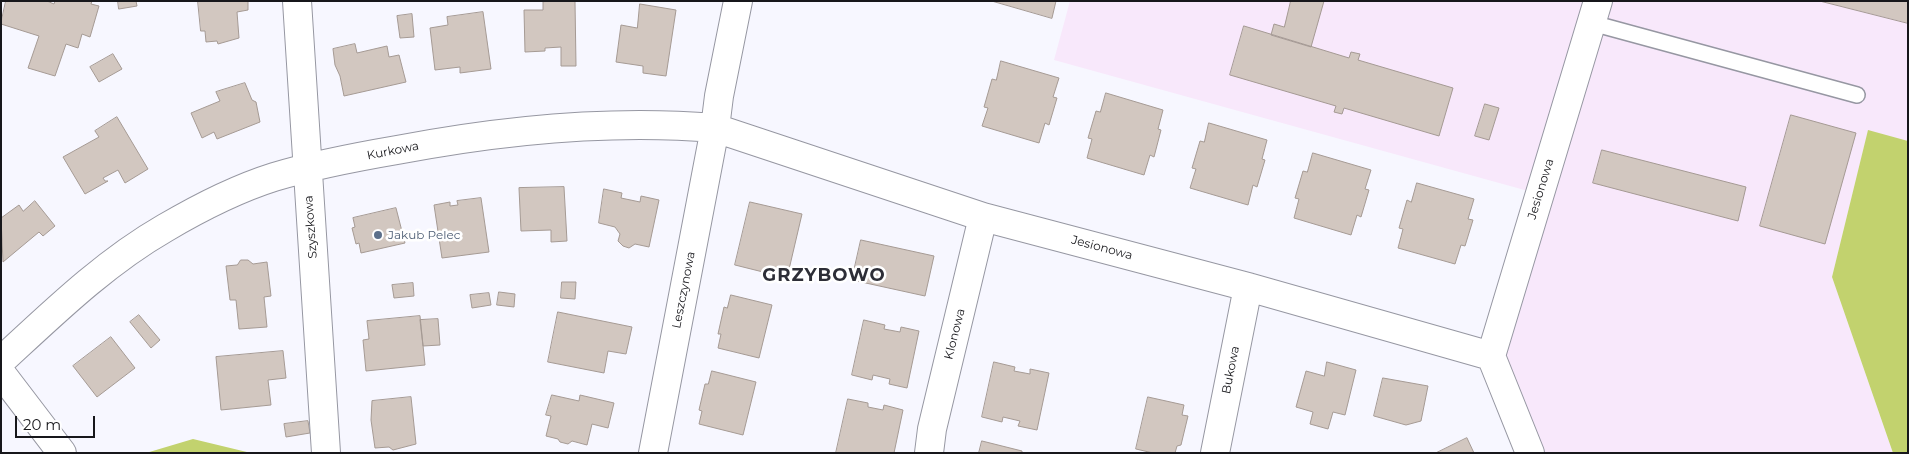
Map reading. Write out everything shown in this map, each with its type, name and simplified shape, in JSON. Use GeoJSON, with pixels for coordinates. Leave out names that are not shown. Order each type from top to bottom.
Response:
{"type":"FeatureCollection","features":[{"type":"Feature","properties":{"kind":"street","name":"Szyszkowa"},"geometry":{"type":"LineString","coordinates":[[297,1],[326,453]]}},
{"type":"Feature","properties":{"kind":"street"},"geometry":{"type":"LineString","coordinates":[[715,128],[719,96],[738,1]]}},
{"type":"Feature","properties":{"kind":"street","name":"Jesionowa"},"geometry":{"type":"LineString","coordinates":[[715,128],[983,217],[1248,287],[1492,356],[1595,12]]}},
{"type":"Feature","properties":{"kind":"street","name":"Kurkowa"},"geometry":{"type":"LineString","coordinates":[[1,361],[103,271],[163,229],[224,197],[273,177],[307,168],[432,143],[535,129],[618,124],[715,128]]}},
{"type":"Feature","properties":{"kind":"street","name":"Leszczynowa"},"geometry":{"type":"LineString","coordinates":[[653,453],[715,128]]}},
{"type":"Feature","properties":{"kind":"street","name":"Klonowa"},"geometry":{"type":"LineString","coordinates":[[929,453],[932,429],[983,217]]}},
{"type":"Feature","properties":{"kind":"street","name":"Bukowa"},"geometry":{"type":"LineString","coordinates":[[1215,453],[1248,287]]}},
{"type":"Feature","properties":{"kind":"street"},"geometry":{"type":"LineString","coordinates":[[1492,356],[1530,453]]}},
{"type":"Feature","properties":{"kind":"street"},"geometry":{"type":"LineString","coordinates":[[1,373],[62,453]]}},
{"type":"Feature","properties":{"kind":"lane","name":"Jesionowa"},"geometry":{"type":"LineString","coordinates":[[1595,12],[1857,96]]}},
{"type":"Feature","properties":{"kind":"shaded area"},"geometry":{"type":"Polygon","coordinates":[[[1070,1],[1908,1],[1908,141],[1868,131],[1832,277],[1893,453],[1530,453],[1491,356],[1539,194],[1054,60],[1070,1]]]}},
{"type":"Feature","properties":{"kind":"green space"},"geometry":{"type":"Polygon","coordinates":[[[1868,130],[1908,141],[1908,453],[1893,453],[1832,277],[1868,130]]]}},
{"type":"Feature","properties":{"kind":"green space"},"geometry":{"type":"Polygon","coordinates":[[[193,439],[251,453],[146,453],[193,439]]]}},
{"type":"Feature","properties":{"kind":"building"},"geometry":{"type":"Polygon","coordinates":[[[6,1],[47,1],[54,4],[55,1],[92,1],[91,4],[99,6],[90,37],[82,34],[78,48],[66,44],[55,76],[28,68],[39,36],[1,24],[6,1]]]}},
{"type":"Feature","properties":{"kind":"building"},"geometry":{"type":"Polygon","coordinates":[[[118,1],[136,1],[137,6],[119,9],[118,1]]]}},
{"type":"Feature","properties":{"kind":"building"},"geometry":{"type":"Polygon","coordinates":[[[198,1],[248,1],[248,10],[237,12],[239,38],[218,44],[217,41],[206,42],[205,31],[201,31],[198,1]]]}},
{"type":"Feature","properties":{"kind":"building"},"geometry":{"type":"Polygon","coordinates":[[[575,1],[576,66],[561,66],[561,47],[545,48],[545,51],[525,52],[524,10],[543,10],[543,2],[575,1]]]}},
{"type":"Feature","properties":{"kind":"building"},"geometry":{"type":"Polygon","coordinates":[[[992,1],[1056,1],[1052,18],[992,1]]]}},
{"type":"Feature","properties":{"kind":"building"},"geometry":{"type":"Polygon","coordinates":[[[1291,1],[1324,1],[1311,47],[1271,35],[1274,24],[1284,27],[1291,1]]]}},
{"type":"Feature","properties":{"kind":"building"},"geometry":{"type":"Polygon","coordinates":[[[1820,1],[1908,1],[1908,23],[1820,1]]]}},
{"type":"Feature","properties":{"kind":"building"},"geometry":{"type":"Polygon","coordinates":[[[640,4],[676,10],[666,76],[643,73],[643,66],[616,62],[621,25],[637,28],[640,4]]]}},
{"type":"Feature","properties":{"kind":"building"},"geometry":{"type":"Polygon","coordinates":[[[483,12],[491,69],[460,73],[460,67],[435,70],[430,28],[448,25],[447,17],[483,12]]]}},
{"type":"Feature","properties":{"kind":"building"},"geometry":{"type":"Polygon","coordinates":[[[412,14],[414,37],[400,38],[397,16],[412,14]]]}},
{"type":"Feature","properties":{"kind":"building"},"geometry":{"type":"Polygon","coordinates":[[[1244,26],[1349,58],[1351,52],[1360,54],[1358,60],[1453,88],[1439,136],[1344,108],[1342,114],[1334,112],[1336,106],[1230,75],[1244,26]]]}},
{"type":"Feature","properties":{"kind":"building"},"geometry":{"type":"Polygon","coordinates":[[[355,44],[357,53],[387,46],[389,57],[399,55],[406,82],[344,96],[340,76],[335,65],[333,49],[355,44]]]}},
{"type":"Feature","properties":{"kind":"building"},"geometry":{"type":"Polygon","coordinates":[[[113,54],[122,69],[99,82],[90,67],[113,54]]]}},
{"type":"Feature","properties":{"kind":"building"},"geometry":{"type":"Polygon","coordinates":[[[1001,61],[1059,78],[1053,97],[1057,98],[1049,125],[1045,123],[1039,143],[982,126],[988,108],[984,107],[992,79],[996,80],[1001,61]]]}},
{"type":"Feature","properties":{"kind":"building"},"geometry":{"type":"Polygon","coordinates":[[[245,83],[252,100],[256,102],[260,122],[217,139],[214,132],[202,138],[191,113],[220,101],[216,92],[245,83]]]}},
{"type":"Feature","properties":{"kind":"building"},"geometry":{"type":"Polygon","coordinates":[[[1106,93],[1163,110],[1158,129],[1161,130],[1154,157],[1150,155],[1144,175],[1087,158],[1092,139],[1088,138],[1096,111],[1100,112],[1106,93]]]}},
{"type":"Feature","properties":{"kind":"building"},"geometry":{"type":"Polygon","coordinates":[[[1485,104],[1499,108],[1489,140],[1475,136],[1485,104]]]}},
{"type":"Feature","properties":{"kind":"building"},"geometry":{"type":"Polygon","coordinates":[[[1791,115],[1856,133],[1825,244],[1760,226],[1791,115]]]}},
{"type":"Feature","properties":{"kind":"building"},"geometry":{"type":"Polygon","coordinates":[[[117,117],[148,169],[125,183],[118,170],[103,178],[105,181],[108,181],[85,194],[63,157],[99,137],[95,131],[117,117]]]}},
{"type":"Feature","properties":{"kind":"building"},"geometry":{"type":"Polygon","coordinates":[[[1209,123],[1267,140],[1262,159],[1265,160],[1257,187],[1253,185],[1248,205],[1190,188],[1196,169],[1192,168],[1200,141],[1204,142],[1209,123]]]}},
{"type":"Feature","properties":{"kind":"building"},"geometry":{"type":"Polygon","coordinates":[[[1602,150],[1746,187],[1738,221],[1593,183],[1602,150]]]}},
{"type":"Feature","properties":{"kind":"building"},"geometry":{"type":"Polygon","coordinates":[[[1313,153],[1371,170],[1365,189],[1369,190],[1361,217],[1357,215],[1351,235],[1294,218],[1299,199],[1295,198],[1303,171],[1307,172],[1313,153]]]}},
{"type":"Feature","properties":{"kind":"building"},"geometry":{"type":"Polygon","coordinates":[[[1417,183],[1474,199],[1468,219],[1473,220],[1465,246],[1461,245],[1455,264],[1398,248],[1403,229],[1399,228],[1407,200],[1411,202],[1417,183]]]}},
{"type":"Feature","properties":{"kind":"building"},"geometry":{"type":"Polygon","coordinates":[[[564,187],[567,241],[551,242],[551,230],[521,231],[519,188],[564,187]]]}},
{"type":"Feature","properties":{"kind":"building"},"geometry":{"type":"Polygon","coordinates":[[[604,189],[622,193],[621,198],[640,202],[641,196],[659,200],[649,247],[635,244],[629,248],[623,246],[618,241],[620,234],[615,227],[599,223],[604,189]]]}},
{"type":"Feature","properties":{"kind":"building"},"geometry":{"type":"Polygon","coordinates":[[[481,198],[489,252],[442,258],[434,205],[450,202],[450,206],[458,205],[457,201],[481,198]]]}},
{"type":"Feature","properties":{"kind":"building"},"geometry":{"type":"Polygon","coordinates":[[[35,201],[55,226],[43,236],[39,232],[3,262],[1,218],[19,205],[23,211],[35,201]]]}},
{"type":"Feature","properties":{"kind":"building"},"geometry":{"type":"Polygon","coordinates":[[[750,202],[802,214],[787,278],[735,265],[750,202]]]}},
{"type":"Feature","properties":{"kind":"building","name":"Jakub Pelec"},"geometry":{"type":"Polygon","coordinates":[[[396,208],[405,243],[361,253],[359,243],[356,244],[352,228],[355,227],[353,218],[396,208]]]}},
{"type":"Feature","properties":{"kind":"building"},"geometry":{"type":"Polygon","coordinates":[[[861,240],[934,256],[925,296],[852,280],[861,240]]]}},
{"type":"Feature","properties":{"kind":"building"},"geometry":{"type":"Polygon","coordinates":[[[241,260],[248,260],[253,264],[267,262],[271,296],[264,297],[267,327],[239,329],[236,300],[230,300],[226,266],[237,265],[241,260]]]}},
{"type":"Feature","properties":{"kind":"building"},"geometry":{"type":"Polygon","coordinates":[[[562,282],[576,282],[575,299],[561,298],[562,282]]]}},
{"type":"Feature","properties":{"kind":"building"},"geometry":{"type":"Polygon","coordinates":[[[413,283],[414,296],[394,298],[392,285],[413,283]]]}},
{"type":"Feature","properties":{"kind":"building"},"geometry":{"type":"Polygon","coordinates":[[[499,292],[515,294],[514,307],[497,305],[499,292]]]}},
{"type":"Feature","properties":{"kind":"building"},"geometry":{"type":"Polygon","coordinates":[[[489,293],[491,305],[472,308],[470,295],[489,293]]]}},
{"type":"Feature","properties":{"kind":"building"},"geometry":{"type":"Polygon","coordinates":[[[731,295],[772,305],[759,358],[718,348],[721,334],[718,334],[724,307],[727,308],[731,295]]]}},
{"type":"Feature","properties":{"kind":"building"},"geometry":{"type":"Polygon","coordinates":[[[558,312],[632,327],[626,354],[608,351],[604,373],[548,362],[558,312]]]}},
{"type":"Feature","properties":{"kind":"building"},"geometry":{"type":"Polygon","coordinates":[[[139,315],[160,340],[151,348],[130,322],[139,315]]]}},
{"type":"Feature","properties":{"kind":"building"},"geometry":{"type":"Polygon","coordinates":[[[420,316],[425,365],[366,371],[363,340],[369,339],[367,321],[420,316]]]}},
{"type":"Feature","properties":{"kind":"building"},"geometry":{"type":"Polygon","coordinates":[[[438,319],[440,345],[423,346],[420,320],[438,319]]]}},
{"type":"Feature","properties":{"kind":"building"},"geometry":{"type":"Polygon","coordinates":[[[864,320],[885,325],[884,329],[900,332],[901,327],[919,331],[907,388],[889,384],[890,379],[873,375],[872,380],[852,375],[864,320]]]}},
{"type":"Feature","properties":{"kind":"building"},"geometry":{"type":"Polygon","coordinates":[[[111,337],[135,368],[97,397],[73,366],[111,337]]]}},
{"type":"Feature","properties":{"kind":"building"},"geometry":{"type":"Polygon","coordinates":[[[283,351],[286,378],[268,380],[271,405],[221,410],[216,357],[283,351]]]}},
{"type":"Feature","properties":{"kind":"building"},"geometry":{"type":"Polygon","coordinates":[[[994,362],[1015,367],[1014,371],[1030,374],[1030,369],[1049,373],[1037,430],[1018,426],[1020,421],[1003,417],[1002,422],[982,417],[994,362]]]}},
{"type":"Feature","properties":{"kind":"building"},"geometry":{"type":"Polygon","coordinates":[[[1327,362],[1356,370],[1345,415],[1333,412],[1328,429],[1310,424],[1313,412],[1296,407],[1306,371],[1324,376],[1327,362]]]}},
{"type":"Feature","properties":{"kind":"building"},"geometry":{"type":"Polygon","coordinates":[[[712,371],[756,382],[743,435],[699,424],[702,411],[699,410],[705,384],[708,384],[712,371]]]}},
{"type":"Feature","properties":{"kind":"building"},"geometry":{"type":"Polygon","coordinates":[[[1383,378],[1428,386],[1421,421],[1406,425],[1374,416],[1383,378]]]}},
{"type":"Feature","properties":{"kind":"building"},"geometry":{"type":"Polygon","coordinates":[[[552,395],[579,401],[580,395],[614,403],[608,428],[592,424],[587,445],[572,441],[568,444],[546,436],[551,416],[546,415],[552,395]]]}},
{"type":"Feature","properties":{"kind":"building"},"geometry":{"type":"Polygon","coordinates":[[[411,397],[416,444],[393,450],[389,447],[375,448],[371,420],[372,401],[411,397]]]}},
{"type":"Feature","properties":{"kind":"building"},"geometry":{"type":"Polygon","coordinates":[[[1148,397],[1184,405],[1182,415],[1188,416],[1181,445],[1177,446],[1175,453],[1153,453],[1136,449],[1148,397]]]}},
{"type":"Feature","properties":{"kind":"building"},"geometry":{"type":"Polygon","coordinates":[[[848,399],[868,403],[868,407],[883,410],[884,405],[903,410],[894,453],[836,453],[848,399]]]}},
{"type":"Feature","properties":{"kind":"building"},"geometry":{"type":"Polygon","coordinates":[[[308,421],[310,433],[286,437],[284,424],[308,421]]]}},
{"type":"Feature","properties":{"kind":"building"},"geometry":{"type":"Polygon","coordinates":[[[1467,438],[1474,453],[1436,453],[1467,438]]]}},
{"type":"Feature","properties":{"kind":"building"},"geometry":{"type":"Polygon","coordinates":[[[982,441],[1022,451],[1022,453],[979,453],[982,441]]]}},
{"type":"Feature","properties":{"kind":"place","name":"Jakub Pelec"},"geometry":{"type":"Point","coordinates":[378,235]}},
{"type":"Feature","properties":{"kind":"district","name":"GRZYBOWO"},"geometry":{"type":"Point","coordinates":[824,276]}}]}
